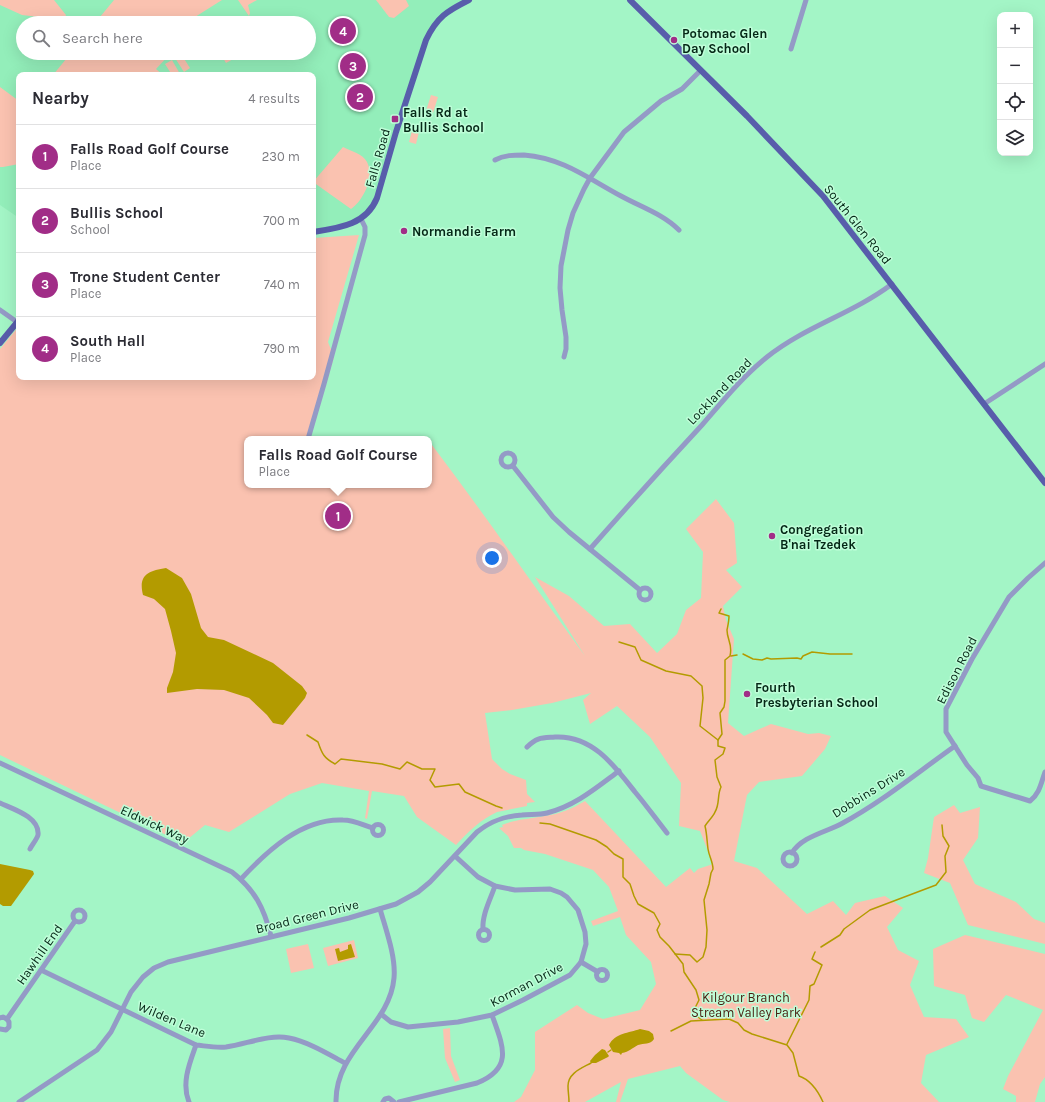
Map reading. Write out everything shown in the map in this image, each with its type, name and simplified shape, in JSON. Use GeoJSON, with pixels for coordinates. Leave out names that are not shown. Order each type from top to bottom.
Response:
{"type":"FeatureCollection","features":[{"type":"Feature","properties":{"kind":"main road","name":"Falls Road"},"geometry":{"type":"LineString","coordinates":[[316,231],[349,225],[361,219],[373,207],[396,132],[431,29],[442,16],[469,0]]}},
{"type":"Feature","properties":{"kind":"main road","name":"South Glen Road"},"geometry":{"type":"LineString","coordinates":[[630,0],[747,116],[823,196],[1045,483]]}},
{"type":"Feature","properties":{"kind":"main road"},"geometry":{"type":"LineString","coordinates":[[0,343],[16,323]]}},
{"type":"Feature","properties":{"kind":"street"},"geometry":{"type":"LineString","coordinates":[[791,49],[806,0]]}},
{"type":"Feature","properties":{"kind":"street"},"geometry":{"type":"LineString","coordinates":[[564,357],[566,337],[560,288],[564,249],[574,213],[590,178],[624,132],[661,101],[682,89],[700,71]]}},
{"type":"Feature","properties":{"kind":"street"},"geometry":{"type":"LineString","coordinates":[[494,160],[502,156],[539,156],[563,164],[620,196],[670,220],[679,230]]}},
{"type":"Feature","properties":{"kind":"street"},"geometry":{"type":"LineString","coordinates":[[309,436],[365,235],[365,227],[361,219]]}},
{"type":"Feature","properties":{"kind":"street","name":"Lockland Road"},"geometry":{"type":"LineString","coordinates":[[590,549],[735,388],[766,358],[798,335],[861,305],[892,284]]}},
{"type":"Feature","properties":{"kind":"street"},"geometry":{"type":"LineString","coordinates":[[0,310],[16,320]]}},
{"type":"Feature","properties":{"kind":"street"},"geometry":{"type":"LineString","coordinates":[[984,404],[1045,364]]}},
{"type":"Feature","properties":{"kind":"street"},"geometry":{"type":"LineString","coordinates":[[513,466],[553,517],[568,532],[640,590]]}},
{"type":"Feature","properties":{"kind":"street","name":"Edison Road"},"geometry":{"type":"LineString","coordinates":[[1045,563],[1009,598],[972,659],[946,709],[946,732],[978,778],[981,786],[1028,801],[1033,798],[1040,788],[1045,772]]}},
{"type":"Feature","properties":{"kind":"street"},"geometry":{"type":"LineString","coordinates":[[527,747],[534,740],[560,737],[586,743],[598,750],[619,771],[667,833]]}},
{"type":"Feature","properties":{"kind":"street","name":"Dobbins Drive"},"geometry":{"type":"LineString","coordinates":[[792,853],[796,847],[808,839],[841,824],[904,784],[955,746]]}},
{"type":"Feature","properties":{"kind":"street","name":"Eldwick Way"},"geometry":{"type":"LineString","coordinates":[[0,763],[219,865],[241,879],[249,887],[261,905],[267,918],[271,936]]}},
{"type":"Feature","properties":{"kind":"street","name":"Broad Green Drive"},"geometry":{"type":"LineString","coordinates":[[19,1102],[97,1050],[111,1032],[132,992],[143,977],[154,968],[168,962],[396,904],[418,892],[430,882],[477,832],[498,819],[546,813],[568,806],[584,797],[619,771]]}},
{"type":"Feature","properties":{"kind":"street"},"geometry":{"type":"LineString","coordinates":[[0,803],[33,820],[37,827],[38,836],[30,849]]}},
{"type":"Feature","properties":{"kind":"street"},"geometry":{"type":"LineString","coordinates":[[241,879],[260,858],[274,846],[315,823],[328,820],[344,820],[356,822],[373,828]]}},
{"type":"Feature","properties":{"kind":"street","name":"Korman Drive"},"geometry":{"type":"LineString","coordinates":[[381,1014],[391,1022],[408,1027],[458,1022],[492,1015],[570,975],[581,962],[586,944],[586,932],[578,910],[567,897],[561,893],[550,890],[515,890],[495,886],[478,877],[455,856]]}},
{"type":"Feature","properties":{"kind":"street"},"geometry":{"type":"LineString","coordinates":[[484,929],[483,923],[485,915],[495,886]]}},
{"type":"Feature","properties":{"kind":"street"},"geometry":{"type":"LineString","coordinates":[[336,1102],[338,1083],[345,1063],[381,1014],[390,995],[394,977],[392,958],[380,909]]}},
{"type":"Feature","properties":{"kind":"street","name":"Hawhill End"},"geometry":{"type":"LineString","coordinates":[[0,1029],[6,1030],[9,1028],[10,1024],[7,1019],[75,921]]}},
{"type":"Feature","properties":{"kind":"street"},"geometry":{"type":"LineString","coordinates":[[581,962],[598,972]]}},
{"type":"Feature","properties":{"kind":"street","name":"Wilden Lane"},"geometry":{"type":"LineString","coordinates":[[41,970],[196,1045],[224,1047],[275,1037],[289,1038],[304,1042],[345,1063]]}},
{"type":"Feature","properties":{"kind":"street"},"geometry":{"type":"LineString","coordinates":[[399,1102],[476,1083],[487,1079],[497,1071],[503,1057],[502,1043],[492,1015]]}},
{"type":"Feature","properties":{"kind":"street"},"geometry":{"type":"LineString","coordinates":[[0,1018],[7,1019]]}},
{"type":"Feature","properties":{"kind":"street"},"geometry":{"type":"LineString","coordinates":[[189,1102],[185,1090],[185,1082],[196,1045]]}},
{"type":"Feature","properties":{"kind":"street"},"geometry":{"type":"LineString","coordinates":[[383,1102],[385,1099],[389,1098],[394,1102]]}},
{"type":"Feature","properties":{"kind":"shaded area"},"geometry":{"type":"Polygon","coordinates":[[[0,0],[467,0],[431,29],[377,198],[361,219],[316,231],[316,72],[16,72],[16,216],[0,205],[0,0]]]}},
{"type":"Feature","properties":{"kind":"shaded area"},"geometry":{"type":"Polygon","coordinates":[[[166,568],[182,578],[191,594],[201,628],[208,637],[224,640],[273,663],[302,686],[307,693],[305,698],[283,725],[273,723],[267,715],[249,698],[224,690],[197,689],[167,693],[167,688],[173,672],[176,653],[171,631],[165,609],[154,599],[143,595],[142,588],[143,578],[146,575],[166,568]]]}},
{"type":"Feature","properties":{"kind":"shaded area"},"geometry":{"type":"Polygon","coordinates":[[[0,864],[30,870],[33,871],[34,874],[11,906],[3,906],[0,904],[0,864]]]}},
{"type":"Feature","properties":{"kind":"shaded area"},"geometry":{"type":"Polygon","coordinates":[[[351,944],[355,957],[338,961],[335,949],[339,948],[340,952],[348,949],[348,945],[351,944]]]}},
{"type":"Feature","properties":{"kind":"shaded area"},"geometry":{"type":"Polygon","coordinates":[[[640,1029],[649,1031],[653,1034],[654,1039],[649,1043],[638,1045],[629,1051],[622,1053],[621,1055],[613,1052],[609,1045],[615,1038],[640,1029]]]}},
{"type":"Feature","properties":{"kind":"shaded area"},"geometry":{"type":"Polygon","coordinates":[[[602,1049],[605,1050],[609,1056],[596,1063],[591,1063],[590,1061],[602,1049]]]}},
{"type":"Feature","properties":{"kind":"green space"},"geometry":{"type":"Polygon","coordinates":[[[0,0],[54,0],[66,15],[22,15],[0,5],[0,0]]]}},
{"type":"Feature","properties":{"kind":"green space"},"geometry":{"type":"Polygon","coordinates":[[[114,0],[222,0],[197,16],[101,16],[114,0]]]}},
{"type":"Feature","properties":{"kind":"green space"},"geometry":{"type":"Polygon","coordinates":[[[238,0],[257,0],[248,5],[250,13],[249,16],[238,0]]]}},
{"type":"Feature","properties":{"kind":"green space"},"geometry":{"type":"Polygon","coordinates":[[[376,0],[406,0],[409,6],[394,18],[389,17],[376,0]]]}},
{"type":"Feature","properties":{"kind":"green space"},"geometry":{"type":"Polygon","coordinates":[[[65,60],[164,60],[156,69],[160,72],[55,72],[65,60]]]}},
{"type":"Feature","properties":{"kind":"green space"},"geometry":{"type":"Polygon","coordinates":[[[172,60],[179,72],[170,72],[165,64],[172,60]]]}},
{"type":"Feature","properties":{"kind":"green space"},"geometry":{"type":"Polygon","coordinates":[[[176,60],[185,60],[190,68],[184,72],[176,60]]]}},
{"type":"Feature","properties":{"kind":"green space"},"geometry":{"type":"Polygon","coordinates":[[[224,60],[231,60],[226,63],[224,60]]]}},
{"type":"Feature","properties":{"kind":"green space"},"geometry":{"type":"Polygon","coordinates":[[[0,87],[16,99],[16,165],[0,167],[0,87]]]}},
{"type":"Feature","properties":{"kind":"green space"},"geometry":{"type":"Polygon","coordinates":[[[431,95],[438,97],[433,113],[426,111],[431,95]]]}},
{"type":"Feature","properties":{"kind":"green space"},"geometry":{"type":"Polygon","coordinates":[[[413,127],[420,128],[416,144],[409,142],[413,127]]]}},
{"type":"Feature","properties":{"kind":"green space"},"geometry":{"type":"Polygon","coordinates":[[[343,147],[365,159],[370,175],[363,195],[351,209],[316,184],[316,178],[343,147]]]}},
{"type":"Feature","properties":{"kind":"green space","name":"Kilgour Branch Stream Valley Park"},"geometry":{"type":"Polygon","coordinates":[[[359,235],[328,342],[334,357],[311,436],[244,436],[244,488],[432,488],[432,445],[585,656],[535,577],[569,596],[604,626],[630,624],[657,653],[677,634],[686,610],[701,598],[703,552],[686,529],[716,499],[734,523],[737,563],[726,570],[742,587],[723,606],[726,620],[734,639],[728,723],[744,736],[771,724],[808,734],[819,733],[831,736],[825,749],[802,776],[759,782],[747,795],[734,861],[757,868],[807,914],[833,901],[846,915],[855,903],[885,896],[903,908],[887,927],[898,950],[919,961],[910,985],[924,1017],[956,1019],[969,1037],[926,1055],[921,1083],[939,1102],[730,1102],[723,1100],[686,1073],[680,1066],[628,1079],[620,1102],[616,1102],[621,1082],[585,1102],[514,1102],[521,1097],[535,1070],[535,1032],[577,1005],[588,1013],[603,1019],[640,1010],[656,984],[651,962],[626,935],[620,917],[593,926],[591,921],[618,911],[609,887],[593,870],[545,854],[524,850],[521,848],[514,848],[508,836],[499,828],[503,827],[502,825],[513,821],[550,815],[570,809],[585,801],[666,887],[690,868],[694,873],[698,869],[713,864],[700,831],[679,826],[681,783],[650,737],[617,706],[590,724],[583,700],[591,693],[552,703],[485,713],[492,759],[502,769],[510,774],[526,780],[527,794],[535,802],[527,803],[527,806],[497,812],[491,815],[465,835],[456,845],[417,817],[404,796],[372,791],[367,819],[365,818],[369,791],[322,783],[290,794],[229,832],[205,825],[183,843],[0,755],[0,349],[16,330],[16,380],[316,380],[316,238],[359,235]]]}},
{"type":"Feature","properties":{"kind":"green space"},"geometry":{"type":"Polygon","coordinates":[[[954,805],[960,813],[980,807],[978,838],[963,860],[975,884],[1016,902],[1034,919],[1045,923],[1045,944],[968,925],[950,883],[924,873],[928,858],[934,817],[954,805]]]}},
{"type":"Feature","properties":{"kind":"green space"},"geometry":{"type":"Polygon","coordinates":[[[965,935],[1045,954],[1045,1077],[1040,1084],[1035,1102],[1016,1102],[1016,1096],[1003,1089],[1008,1076],[1043,1010],[1006,995],[984,1022],[972,1018],[965,995],[934,986],[933,949],[965,935]]]}},
{"type":"Feature","properties":{"kind":"green space"},"geometry":{"type":"Polygon","coordinates":[[[354,940],[358,958],[328,966],[323,948],[354,940]]]}},
{"type":"Feature","properties":{"kind":"green space"},"geometry":{"type":"Polygon","coordinates":[[[308,944],[314,968],[291,973],[286,949],[308,944]]]}},
{"type":"Feature","properties":{"kind":"green space"},"geometry":{"type":"Polygon","coordinates":[[[450,1028],[451,1056],[460,1080],[455,1082],[445,1058],[443,1029],[450,1028]]]}},
{"type":"Feature","properties":{"kind":"waterway"},"geometry":{"type":"LineString","coordinates":[[675,954],[690,955],[697,962],[703,957],[706,947],[707,930],[704,900],[713,869],[708,849],[705,826],[717,809],[721,787],[717,777],[715,760],[723,754],[725,748],[718,746],[718,740],[722,734],[720,713],[724,707],[725,701],[725,660],[730,656],[731,652],[727,630],[729,616],[719,613],[721,609]]}},
{"type":"Feature","properties":{"kind":"waterway"},"geometry":{"type":"LineString","coordinates":[[619,642],[635,647],[641,660],[666,671],[691,676],[702,686],[703,698],[700,726],[718,740]]}},
{"type":"Feature","properties":{"kind":"waterway"},"geometry":{"type":"LineString","coordinates":[[743,654],[753,659],[762,660],[767,658],[801,659],[803,656],[812,652],[852,654]]}},
{"type":"Feature","properties":{"kind":"waterway"},"geometry":{"type":"LineString","coordinates":[[731,656],[737,655]]}},
{"type":"Feature","properties":{"kind":"waterway"},"geometry":{"type":"LineString","coordinates":[[307,735],[318,742],[324,755],[328,760],[335,764],[341,759],[382,764],[400,769],[407,762],[422,769],[435,769],[430,780],[435,787],[459,784],[465,792],[502,808]]}},
{"type":"Feature","properties":{"kind":"waterway"},"geometry":{"type":"LineString","coordinates":[[540,823],[550,824],[596,840],[623,859],[623,877],[630,884],[638,904],[654,913],[660,924],[657,930],[660,937],[683,964],[684,972],[696,990],[699,1000],[694,1014],[702,1020]]}},
{"type":"Feature","properties":{"kind":"waterway"},"geometry":{"type":"LineString","coordinates":[[821,947],[840,935],[844,929],[870,910],[936,885],[946,872],[945,856],[949,846],[943,836],[942,825]]}},
{"type":"Feature","properties":{"kind":"waterway"},"geometry":{"type":"LineString","coordinates":[[787,1044],[809,1000],[810,986],[814,984],[822,965],[812,959],[815,952]]}},
{"type":"Feature","properties":{"kind":"waterway"},"geometry":{"type":"LineString","coordinates":[[671,1031],[691,1021],[729,1019],[738,1023],[744,1030],[752,1034],[787,1045],[793,1053],[799,1076],[814,1086],[823,1102]]}},
{"type":"Feature","properties":{"kind":"waterway"},"geometry":{"type":"LineString","coordinates":[[569,1102],[568,1086],[570,1078],[573,1074],[591,1063]]}},
{"type":"Feature","properties":{"kind":"place","name":"South Hall"},"geometry":{"type":"Point","coordinates":[343,31]}},
{"type":"Feature","properties":{"kind":"place","name":"Potomac Glen Day School"},"geometry":{"type":"Point","coordinates":[674,40]}},
{"type":"Feature","properties":{"kind":"place","name":"Trone Student Center"},"geometry":{"type":"Point","coordinates":[353,66]}},
{"type":"Feature","properties":{"kind":"place","name":"Bullis School"},"geometry":{"type":"Point","coordinates":[360,97]}},
{"type":"Feature","properties":{"kind":"place","name":"Falls Rd at Bullis School"},"geometry":{"type":"Point","coordinates":[395,119]}},
{"type":"Feature","properties":{"kind":"place","name":"Normandie Farm"},"geometry":{"type":"Point","coordinates":[404,231]}},
{"type":"Feature","properties":{"kind":"place","name":"Falls Road Golf Course"},"geometry":{"type":"Point","coordinates":[338,516]}},
{"type":"Feature","properties":{"kind":"place","name":"Congregation B'nai Tzedek"},"geometry":{"type":"Point","coordinates":[772,536]}},
{"type":"Feature","properties":{"kind":"place","name":"Fourth Presbyterian School"},"geometry":{"type":"Point","coordinates":[747,694]}}]}
